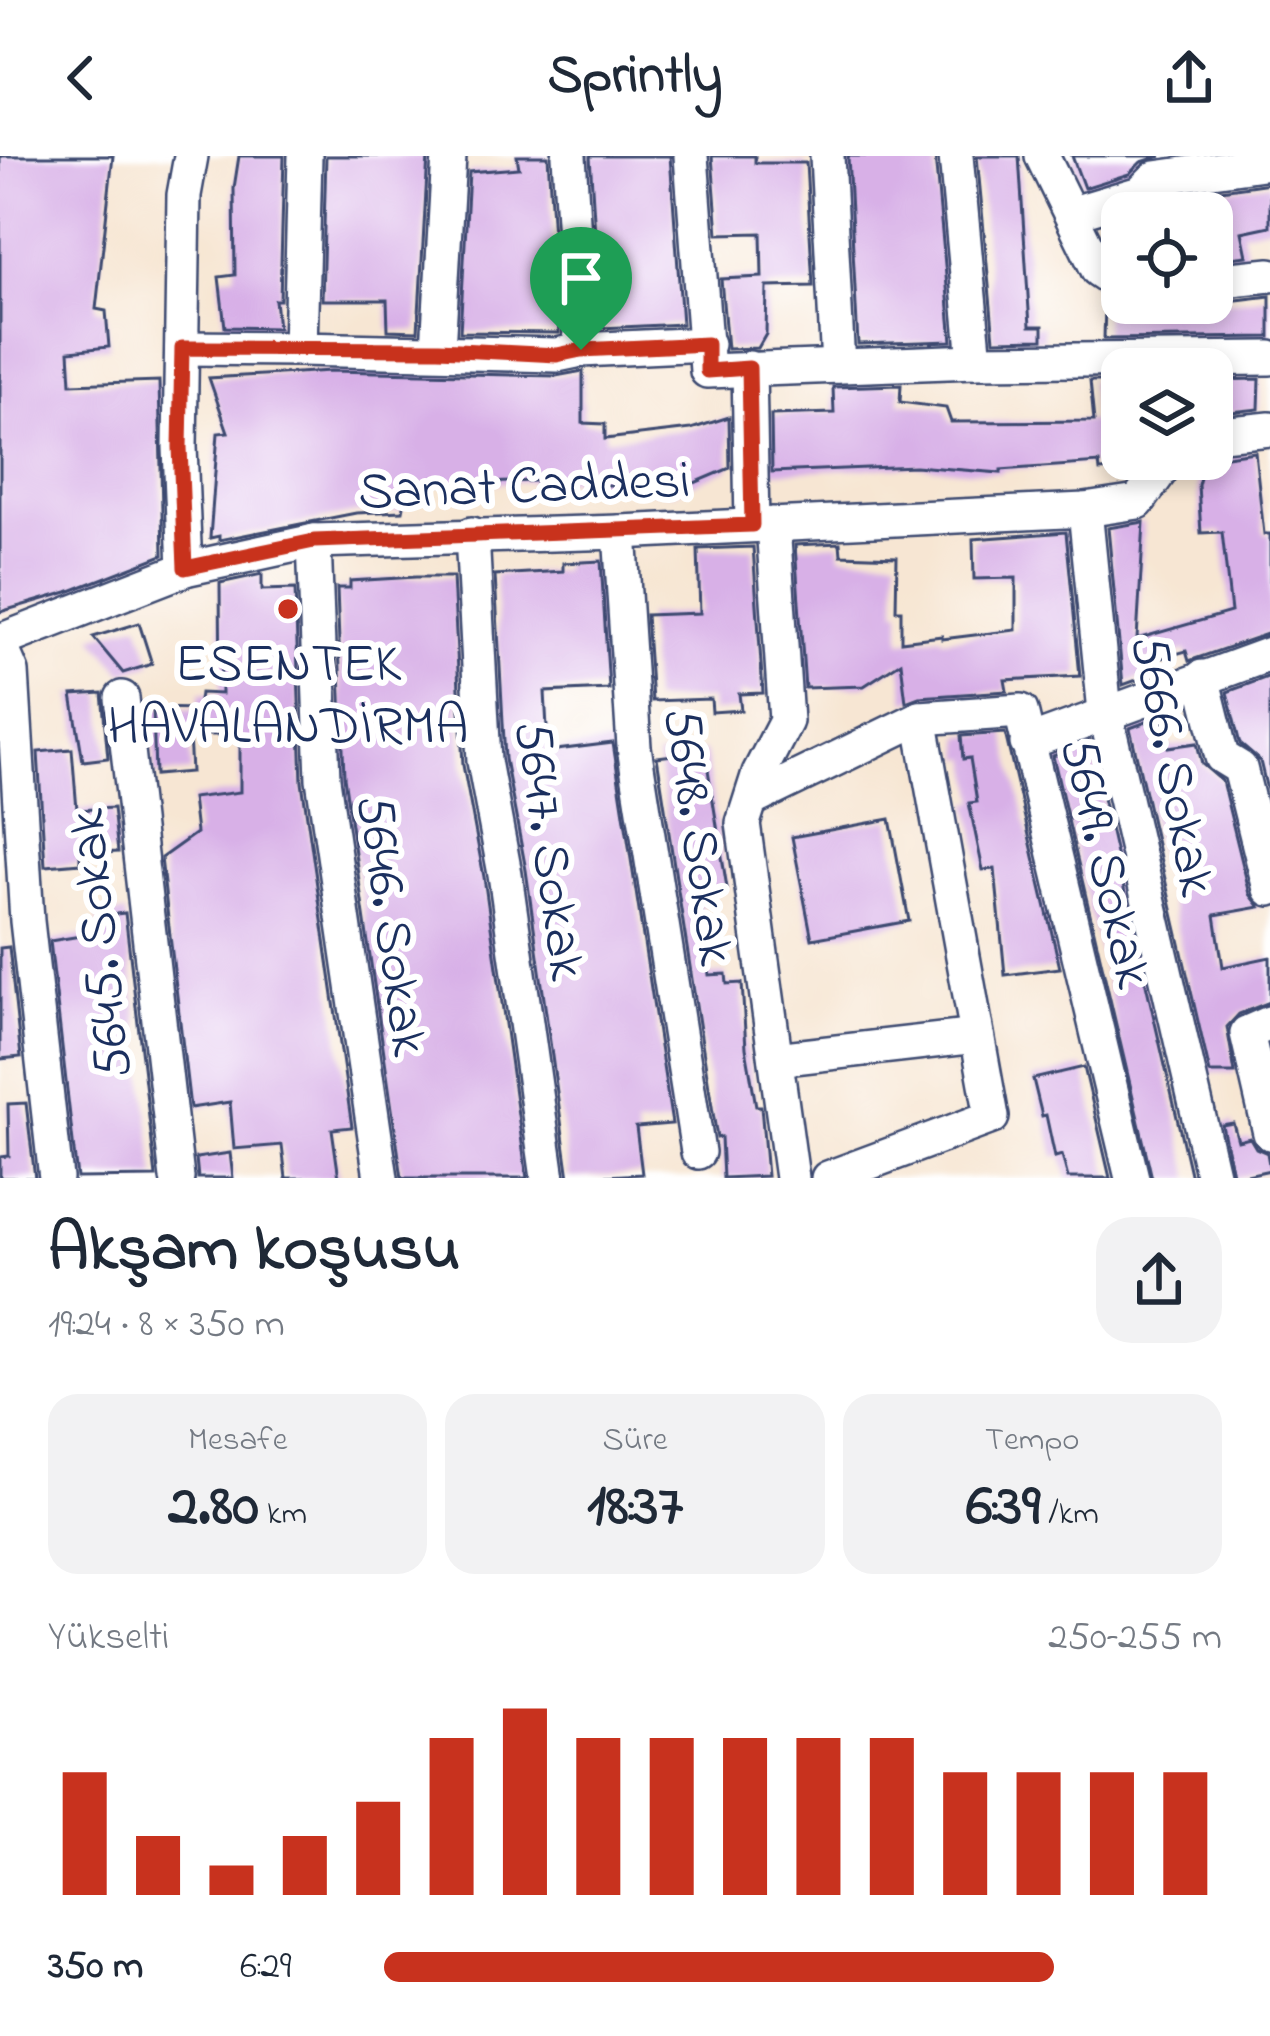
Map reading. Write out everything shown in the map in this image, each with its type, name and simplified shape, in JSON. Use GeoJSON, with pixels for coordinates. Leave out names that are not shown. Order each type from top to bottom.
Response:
{"type":"FeatureCollection","features":[{"type":"Feature","properties":{"kind":"street"},"geometry":{"type":"LineString","coordinates":[[185,568],[180,447],[184,195],[191,156]]}},
{"type":"Feature","properties":{"kind":"street"},"geometry":{"type":"LineString","coordinates":[[300,349],[305,156]]}},
{"type":"Feature","properties":{"kind":"street"},"geometry":{"type":"LineString","coordinates":[[439,349],[449,156]]}},
{"type":"Feature","properties":{"kind":"street"},"geometry":{"type":"LineString","coordinates":[[569,156],[581,350]]}},
{"type":"Feature","properties":{"kind":"street"},"geometry":{"type":"LineString","coordinates":[[692,156],[707,358]]}},
{"type":"Feature","properties":{"kind":"street"},"geometry":{"type":"LineString","coordinates":[[826,156],[838,366]]}},
{"type":"Feature","properties":{"kind":"street"},"geometry":{"type":"LineString","coordinates":[[956,156],[975,361]]}},
{"type":"Feature","properties":{"kind":"street"},"geometry":{"type":"LineString","coordinates":[[1042,156],[1101,272]]}},
{"type":"Feature","properties":{"kind":"street"},"geometry":{"type":"LineString","coordinates":[[1073,213],[1140,193],[1156,178],[1270,162]]}},
{"type":"Feature","properties":{"kind":"street"},"geometry":{"type":"LineString","coordinates":[[1233,279],[1270,275]]}},
{"type":"Feature","properties":{"kind":"street"},"geometry":{"type":"LineString","coordinates":[[182,348],[439,349],[557,355],[581,350],[707,358],[749,368],[1270,358]]}},
{"type":"Feature","properties":{"kind":"street"},"geometry":{"type":"LineString","coordinates":[[749,368],[786,721],[759,773],[743,824],[792,1178]]}},
{"type":"Feature","properties":{"kind":"street"},"geometry":{"type":"LineString","coordinates":[[1233,433],[1270,429]]}},
{"type":"Feature","properties":{"kind":"street","name":"Sanat Caddesi"},"geometry":{"type":"LineString","coordinates":[[0,643],[185,568],[314,541],[1085,510],[1138,502],[1154,480]]}},
{"type":"Feature","properties":{"kind":"street","name":"5666. Sokak"},"geometry":{"type":"LineString","coordinates":[[1085,510],[1105,712],[1213,1178]]}},
{"type":"Feature","properties":{"kind":"street","name":"5648. Sokak"},"geometry":{"type":"LineString","coordinates":[[620,532],[634,747],[698,1152]]}},
{"type":"Feature","properties":{"kind":"street","name":"5647. Sokak"},"geometry":{"type":"LineString","coordinates":[[472,534],[484,760],[548,1178]]}},
{"type":"Feature","properties":{"kind":"street","name":"5646. Sokak"},"geometry":{"type":"LineString","coordinates":[[314,541],[323,779],[381,1178]]}},
{"type":"Feature","properties":{"kind":"street"},"geometry":{"type":"LineString","coordinates":[[0,643],[12,672],[14,931],[56,1178]]}},
{"type":"Feature","properties":{"kind":"street"},"geometry":{"type":"LineString","coordinates":[[1028,743],[1270,655]]}},
{"type":"Feature","properties":{"kind":"street"},"geometry":{"type":"LineString","coordinates":[[1202,677],[1222,757],[1240,768],[1270,889]]}},
{"type":"Feature","properties":{"kind":"street","name":"5645. Sokak"},"geometry":{"type":"LineString","coordinates":[[122,698],[176,1178]]}},
{"type":"Feature","properties":{"kind":"street","name":"5649. Sokak"},"geometry":{"type":"LineString","coordinates":[[751,800],[920,718],[1021,711],[1132,1178]]}},
{"type":"Feature","properties":{"kind":"street"},"geometry":{"type":"LineString","coordinates":[[828,1178],[992,1118],[920,718]]}},
{"type":"Feature","properties":{"kind":"street"},"geometry":{"type":"LineString","coordinates":[[1270,1023],[1247,1033],[1270,1132]]}},
{"type":"Feature","properties":{"kind":"street"},"geometry":{"type":"LineString","coordinates":[[776,1059],[977,1036]]}},
{"type":"Feature","properties":{"kind":"building"},"geometry":{"type":"Polygon","coordinates":[[[0,156],[113,156],[96,309],[106,311],[109,347],[69,351],[71,384],[159,381],[163,555],[0,612],[0,156]]]}},
{"type":"Feature","properties":{"kind":"building"},"geometry":{"type":"Polygon","coordinates":[[[239,156],[284,156],[280,300],[275,300],[278,328],[225,327],[219,277],[235,275],[234,188],[239,156]]]}},
{"type":"Feature","properties":{"kind":"building"},"geometry":{"type":"Polygon","coordinates":[[[326,156],[428,156],[418,331],[388,330],[387,300],[322,300],[326,156]]]}},
{"type":"Feature","properties":{"kind":"building"},"geometry":{"type":"Polygon","coordinates":[[[517,156],[548,156],[559,333],[460,332],[469,172],[519,168],[517,156]]]}},
{"type":"Feature","properties":{"kind":"building"},"geometry":{"type":"Polygon","coordinates":[[[590,156],[670,156],[682,324],[601,328],[590,156]]]}},
{"type":"Feature","properties":{"kind":"building"},"geometry":{"type":"Polygon","coordinates":[[[712,156],[755,156],[755,163],[806,163],[813,286],[767,287],[766,334],[758,348],[727,349],[721,279],[762,277],[761,233],[718,234],[712,156]]]}},
{"type":"Feature","properties":{"kind":"building"},"geometry":{"type":"Polygon","coordinates":[[[848,156],[935,156],[952,341],[858,344],[848,156]]]}},
{"type":"Feature","properties":{"kind":"building"},"geometry":{"type":"Polygon","coordinates":[[[977,156],[1019,156],[1030,326],[1043,326],[1043,339],[994,340],[977,156]]]}},
{"type":"Feature","properties":{"kind":"building"},"geometry":{"type":"Polygon","coordinates":[[[1072,156],[1161,156],[1141,162],[1129,174],[1084,188],[1072,156]]]}},
{"type":"Feature","properties":{"kind":"building"},"geometry":{"type":"Polygon","coordinates":[[[1270,183],[1270,226],[1242,232],[1247,256],[1233,258],[1233,192],[1207,192],[1270,183]]]}},
{"type":"Feature","properties":{"kind":"building"},"geometry":{"type":"Polygon","coordinates":[[[1270,296],[1270,337],[1104,339],[1104,324],[1233,324],[1233,300],[1270,296]]]}},
{"type":"Feature","properties":{"kind":"building"},"geometry":{"type":"Polygon","coordinates":[[[331,371],[556,376],[583,371],[583,423],[605,424],[605,439],[691,429],[729,417],[730,468],[671,493],[585,485],[585,479],[408,486],[403,511],[356,513],[210,538],[218,433],[228,432],[209,378],[331,371]]]}},
{"type":"Feature","properties":{"kind":"building"},"geometry":{"type":"Polygon","coordinates":[[[1260,379],[1259,409],[1233,412],[1233,380],[1260,379]]]}},
{"type":"Feature","properties":{"kind":"building"},"geometry":{"type":"Polygon","coordinates":[[[1090,381],[1101,381],[1101,471],[1099,463],[1001,473],[915,466],[772,472],[771,415],[834,413],[833,387],[901,385],[900,402],[946,408],[951,422],[1094,421],[1090,381]]]}},
{"type":"Feature","properties":{"kind":"building"},"geometry":{"type":"Polygon","coordinates":[[[1255,452],[1264,534],[1270,534],[1270,633],[1189,661],[1186,651],[1143,663],[1145,677],[1123,685],[1108,528],[1144,522],[1137,639],[1231,612],[1222,532],[1201,533],[1198,485],[1199,480],[1233,480],[1233,455],[1255,452]]]}},
{"type":"Feature","properties":{"kind":"building"},"geometry":{"type":"Polygon","coordinates":[[[1066,532],[1080,676],[1005,680],[1007,691],[906,702],[901,662],[864,686],[805,688],[795,545],[840,543],[841,555],[897,557],[901,641],[1016,630],[1016,578],[974,579],[973,539],[1066,532]]]}},
{"type":"Feature","properties":{"kind":"building"},"geometry":{"type":"Polygon","coordinates":[[[753,547],[763,693],[739,694],[741,710],[712,712],[711,699],[652,701],[646,615],[700,613],[698,549],[753,547]]]}},
{"type":"Feature","properties":{"kind":"building"},"geometry":{"type":"Polygon","coordinates":[[[601,561],[609,689],[545,692],[548,746],[555,745],[556,750],[613,743],[672,1124],[636,1127],[642,1174],[569,1178],[526,870],[505,759],[495,575],[563,571],[563,563],[601,561]]]}},
{"type":"Feature","properties":{"kind":"building"},"geometry":{"type":"Polygon","coordinates":[[[262,574],[262,590],[295,589],[302,782],[352,1127],[332,1129],[339,1178],[286,1178],[282,1145],[234,1149],[230,1102],[190,1108],[161,858],[196,833],[192,798],[240,792],[240,735],[189,735],[191,772],[155,775],[153,708],[198,709],[200,693],[221,694],[220,583],[262,574]]]}},
{"type":"Feature","properties":{"kind":"building"},"geometry":{"type":"Polygon","coordinates":[[[453,577],[463,765],[484,877],[527,1178],[402,1178],[344,777],[337,588],[350,588],[350,581],[453,577]]]}},
{"type":"Feature","properties":{"kind":"building"},"geometry":{"type":"Polygon","coordinates":[[[139,623],[152,664],[123,673],[93,637],[139,623]]]}},
{"type":"Feature","properties":{"kind":"building"},"geometry":{"type":"Polygon","coordinates":[[[1270,676],[1270,802],[1260,761],[1240,744],[1227,692],[1270,676]]]}},
{"type":"Feature","properties":{"kind":"building"},"geometry":{"type":"Polygon","coordinates":[[[102,693],[108,758],[83,761],[72,695],[102,693]]]}},
{"type":"Feature","properties":{"kind":"building"},"geometry":{"type":"Polygon","coordinates":[[[1160,717],[1168,747],[1197,743],[1202,764],[1222,781],[1250,894],[1260,907],[1215,915],[1223,967],[1270,957],[1270,1002],[1239,1014],[1227,1027],[1235,1073],[1210,1073],[1130,728],[1160,717]]]}},
{"type":"Feature","properties":{"kind":"building"},"geometry":{"type":"Polygon","coordinates":[[[1005,733],[1060,968],[1005,975],[995,869],[983,870],[969,803],[977,802],[970,758],[963,759],[961,736],[1005,733]]]}},
{"type":"Feature","properties":{"kind":"building"},"geometry":{"type":"Polygon","coordinates":[[[1090,742],[1191,1178],[1152,1178],[1053,756],[1090,742]]]}},
{"type":"Feature","properties":{"kind":"building"},"geometry":{"type":"Polygon","coordinates":[[[72,749],[77,810],[113,808],[118,852],[80,854],[80,863],[45,866],[38,752],[72,749]]]}},
{"type":"Feature","properties":{"kind":"building"},"geometry":{"type":"Polygon","coordinates":[[[705,751],[727,888],[699,891],[709,975],[726,974],[727,984],[742,983],[746,1048],[756,1106],[761,1106],[767,1176],[723,1178],[721,1137],[717,1138],[657,757],[705,751]]]}},
{"type":"Feature","properties":{"kind":"building"},"geometry":{"type":"Polygon","coordinates":[[[890,819],[909,921],[812,939],[792,837],[890,819]]]}},
{"type":"Feature","properties":{"kind":"building"},"geometry":{"type":"Polygon","coordinates":[[[125,913],[156,1177],[77,1178],[50,941],[99,933],[97,916],[125,913]]]}},
{"type":"Feature","properties":{"kind":"building"},"geometry":{"type":"Polygon","coordinates":[[[9,947],[21,1057],[0,1059],[0,948],[9,947]]]}},
{"type":"Feature","properties":{"kind":"building"},"geometry":{"type":"Polygon","coordinates":[[[1084,1067],[1110,1178],[1068,1178],[1062,1155],[1055,1157],[1033,1079],[1084,1067]]]}},
{"type":"Feature","properties":{"kind":"building"},"geometry":{"type":"Polygon","coordinates":[[[26,1103],[35,1178],[0,1178],[0,1157],[9,1156],[8,1104],[26,1103]]]}},
{"type":"Feature","properties":{"kind":"building"},"geometry":{"type":"Polygon","coordinates":[[[1233,1123],[1238,1141],[1250,1138],[1267,1153],[1270,1170],[1233,1178],[1222,1125],[1233,1123]]]}},
{"type":"Feature","properties":{"kind":"building"},"geometry":{"type":"Polygon","coordinates":[[[230,1153],[233,1178],[198,1178],[196,1158],[230,1153]]]}},
{"type":"Feature","properties":{"kind":"place","name":"ESENTEK HAVALANDİRMA"},"geometry":{"type":"Point","coordinates":[288,609]}},
{"type":"Feature","properties":{"kind":"route"},"geometry":{"type":"LineString","coordinates":[[707,344],[707,371],[749,368],[752,525],[314,541],[185,568],[182,348],[439,349],[557,355],[581,350],[707,344]]}}]}
